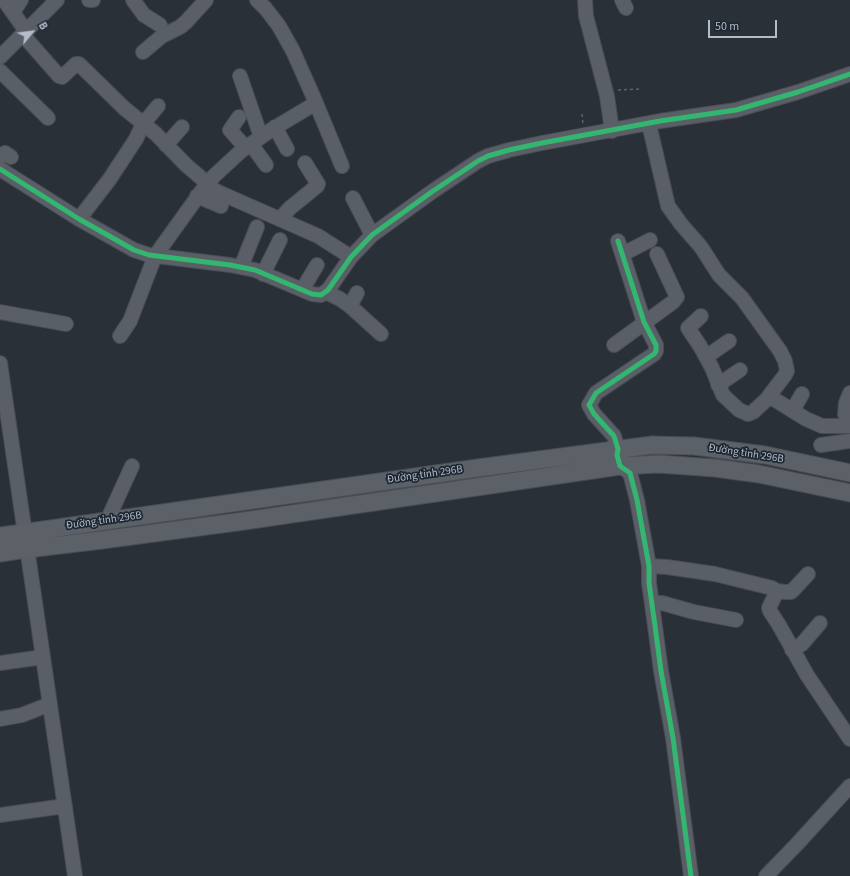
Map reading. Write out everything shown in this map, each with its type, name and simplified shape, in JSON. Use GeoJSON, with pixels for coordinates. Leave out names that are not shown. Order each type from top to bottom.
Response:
{"type":"FeatureCollection","features":[{"type":"Feature","properties":{"kind":"main road","name":"Đường tỉnh 296B"},"geometry":{"type":"LineString","coordinates":[[0,554],[26,541],[107,521],[652,445],[694,446],[765,455],[850,473]]}},
{"type":"Feature","properties":{"kind":"main road","name":"Đường tỉnh 296B"},"geometry":{"type":"LineString","coordinates":[[0,536],[26,541],[102,540],[620,466],[659,464],[715,468],[759,474],[850,493]]}},
{"type":"Feature","properties":{"kind":"street"},"geometry":{"type":"LineString","coordinates":[[4,0],[13,12],[24,33],[59,76],[62,77],[76,64],[79,64],[124,108],[207,184],[218,192],[318,236],[351,257]]}},
{"type":"Feature","properties":{"kind":"street"},"geometry":{"type":"LineString","coordinates":[[13,12],[21,0]]}},
{"type":"Feature","properties":{"kind":"street"},"geometry":{"type":"LineString","coordinates":[[0,57],[57,0]]}},
{"type":"Feature","properties":{"kind":"street"},"geometry":{"type":"LineString","coordinates":[[133,0],[144,15],[160,26]]}},
{"type":"Feature","properties":{"kind":"street"},"geometry":{"type":"LineString","coordinates":[[143,52],[162,36],[180,27],[206,0]]}},
{"type":"Feature","properties":{"kind":"street"},"geometry":{"type":"LineString","coordinates":[[257,0],[266,9],[293,51],[342,166]]}},
{"type":"Feature","properties":{"kind":"street"},"geometry":{"type":"LineString","coordinates":[[585,0],[586,16],[606,91],[612,131]]}},
{"type":"Feature","properties":{"kind":"street"},"geometry":{"type":"LineString","coordinates":[[0,71],[48,118]]}},
{"type":"Feature","properties":{"kind":"street"},"geometry":{"type":"LineString","coordinates":[[0,169],[134,250],[152,255],[201,260],[241,267],[263,274],[302,290],[321,295],[326,292],[351,257],[372,235],[433,191],[488,156],[508,150],[684,117],[736,110],[798,92],[850,74]]}},
{"type":"Feature","properties":{"kind":"street"},"geometry":{"type":"LineString","coordinates":[[240,76],[252,143],[266,165]]}},
{"type":"Feature","properties":{"kind":"street"},"geometry":{"type":"LineString","coordinates":[[152,255],[178,225],[197,196],[229,161],[274,127],[316,103]]}},
{"type":"Feature","properties":{"kind":"street"},"geometry":{"type":"LineString","coordinates":[[80,218],[109,180],[120,161],[128,152],[143,124],[158,106]]}},
{"type":"Feature","properties":{"kind":"street"},"geometry":{"type":"LineString","coordinates":[[239,117],[230,130],[252,143]]}},
{"type":"Feature","properties":{"kind":"street"},"geometry":{"type":"LineString","coordinates":[[649,124],[668,206],[701,247],[719,275],[742,298],[780,351],[785,361],[787,371],[785,375],[756,410],[748,414],[739,410],[723,395],[712,368],[688,328],[701,316]]}},
{"type":"Feature","properties":{"kind":"street"},"geometry":{"type":"LineString","coordinates":[[274,127],[287,149]]}},
{"type":"Feature","properties":{"kind":"street"},"geometry":{"type":"LineString","coordinates":[[166,145],[182,128]]}},
{"type":"Feature","properties":{"kind":"street"},"geometry":{"type":"LineString","coordinates":[[280,219],[290,208],[318,184],[305,163]]}},
{"type":"Feature","properties":{"kind":"street"},"geometry":{"type":"LineString","coordinates":[[197,196],[221,206]]}},
{"type":"Feature","properties":{"kind":"street"},"geometry":{"type":"LineString","coordinates":[[353,198],[372,235]]}},
{"type":"Feature","properties":{"kind":"street"},"geometry":{"type":"LineString","coordinates":[[241,267],[257,227]]}},
{"type":"Feature","properties":{"kind":"street"},"geometry":{"type":"LineString","coordinates":[[120,336],[130,321],[160,234]]}},
{"type":"Feature","properties":{"kind":"street"},"geometry":{"type":"LineString","coordinates":[[263,274],[280,240]]}},
{"type":"Feature","properties":{"kind":"street"},"geometry":{"type":"LineString","coordinates":[[623,254],[650,240]]}},
{"type":"Feature","properties":{"kind":"street"},"geometry":{"type":"LineString","coordinates":[[618,241],[644,322],[656,345],[656,351],[654,354],[596,393],[589,405],[594,414],[614,436],[618,449],[617,455],[620,466],[630,473],[644,535],[661,671],[673,738],[691,876]]}},
{"type":"Feature","properties":{"kind":"street"},"geometry":{"type":"LineString","coordinates":[[614,345],[644,322],[674,302],[677,297],[657,254]]}},
{"type":"Feature","properties":{"kind":"street"},"geometry":{"type":"LineString","coordinates":[[302,290],[317,265]]}},
{"type":"Feature","properties":{"kind":"street"},"geometry":{"type":"LineString","coordinates":[[326,292],[350,306],[381,334]]}},
{"type":"Feature","properties":{"kind":"street"},"geometry":{"type":"LineString","coordinates":[[350,306],[357,293]]}},
{"type":"Feature","properties":{"kind":"street"},"geometry":{"type":"LineString","coordinates":[[0,312],[66,324]]}},
{"type":"Feature","properties":{"kind":"street"},"geometry":{"type":"LineString","coordinates":[[706,357],[729,342]]}},
{"type":"Feature","properties":{"kind":"street"},"geometry":{"type":"LineString","coordinates":[[0,363],[75,876]]}},
{"type":"Feature","properties":{"kind":"street"},"geometry":{"type":"LineString","coordinates":[[718,385],[740,370]]}},
{"type":"Feature","properties":{"kind":"street"},"geometry":{"type":"LineString","coordinates":[[769,396],[806,419],[822,426],[850,425],[845,414],[846,403],[850,393]]}},
{"type":"Feature","properties":{"kind":"street"},"geometry":{"type":"LineString","coordinates":[[793,410],[802,394]]}},
{"type":"Feature","properties":{"kind":"street"},"geometry":{"type":"LineString","coordinates":[[821,445],[850,441]]}},
{"type":"Feature","properties":{"kind":"street"},"geometry":{"type":"LineString","coordinates":[[107,521],[132,466]]}},
{"type":"Feature","properties":{"kind":"street"},"geometry":{"type":"LineString","coordinates":[[649,566],[667,566],[715,574],[772,588],[777,591],[791,592],[808,574]]}},
{"type":"Feature","properties":{"kind":"street"},"geometry":{"type":"LineString","coordinates":[[777,591],[769,608],[770,611],[807,675],[850,739]]}},
{"type":"Feature","properties":{"kind":"street"},"geometry":{"type":"LineString","coordinates":[[652,602],[736,620]]}},
{"type":"Feature","properties":{"kind":"street"},"geometry":{"type":"LineString","coordinates":[[792,650],[802,644],[820,623]]}},
{"type":"Feature","properties":{"kind":"street"},"geometry":{"type":"LineString","coordinates":[[0,663],[43,657]]}},
{"type":"Feature","properties":{"kind":"street"},"geometry":{"type":"LineString","coordinates":[[0,719],[22,715],[50,704]]}},
{"type":"Feature","properties":{"kind":"street"},"geometry":{"type":"LineString","coordinates":[[766,876],[850,786]]}},
{"type":"Feature","properties":{"kind":"street"},"geometry":{"type":"LineString","coordinates":[[0,815],[65,806]]}},
{"type":"Feature","properties":{"kind":"path"},"geometry":{"type":"LineString","coordinates":[[606,91],[639,89]]}},
{"type":"Feature","properties":{"kind":"cycle path"},"geometry":{"type":"LineString","coordinates":[[0,169],[79,219],[134,250],[149,255],[230,265],[255,270],[312,294],[321,295],[328,290],[351,257],[372,235],[433,191],[488,156],[542,143],[660,121],[736,110],[798,92],[850,74]]}},
{"type":"Feature","properties":{"kind":"cycle path"},"geometry":{"type":"LineString","coordinates":[[618,241],[644,322],[656,345],[656,351],[654,354],[596,393],[589,405],[594,414],[614,436],[618,449],[617,455],[620,466],[630,473],[637,500],[649,566],[649,583],[661,671],[673,738],[691,876]]}}]}
